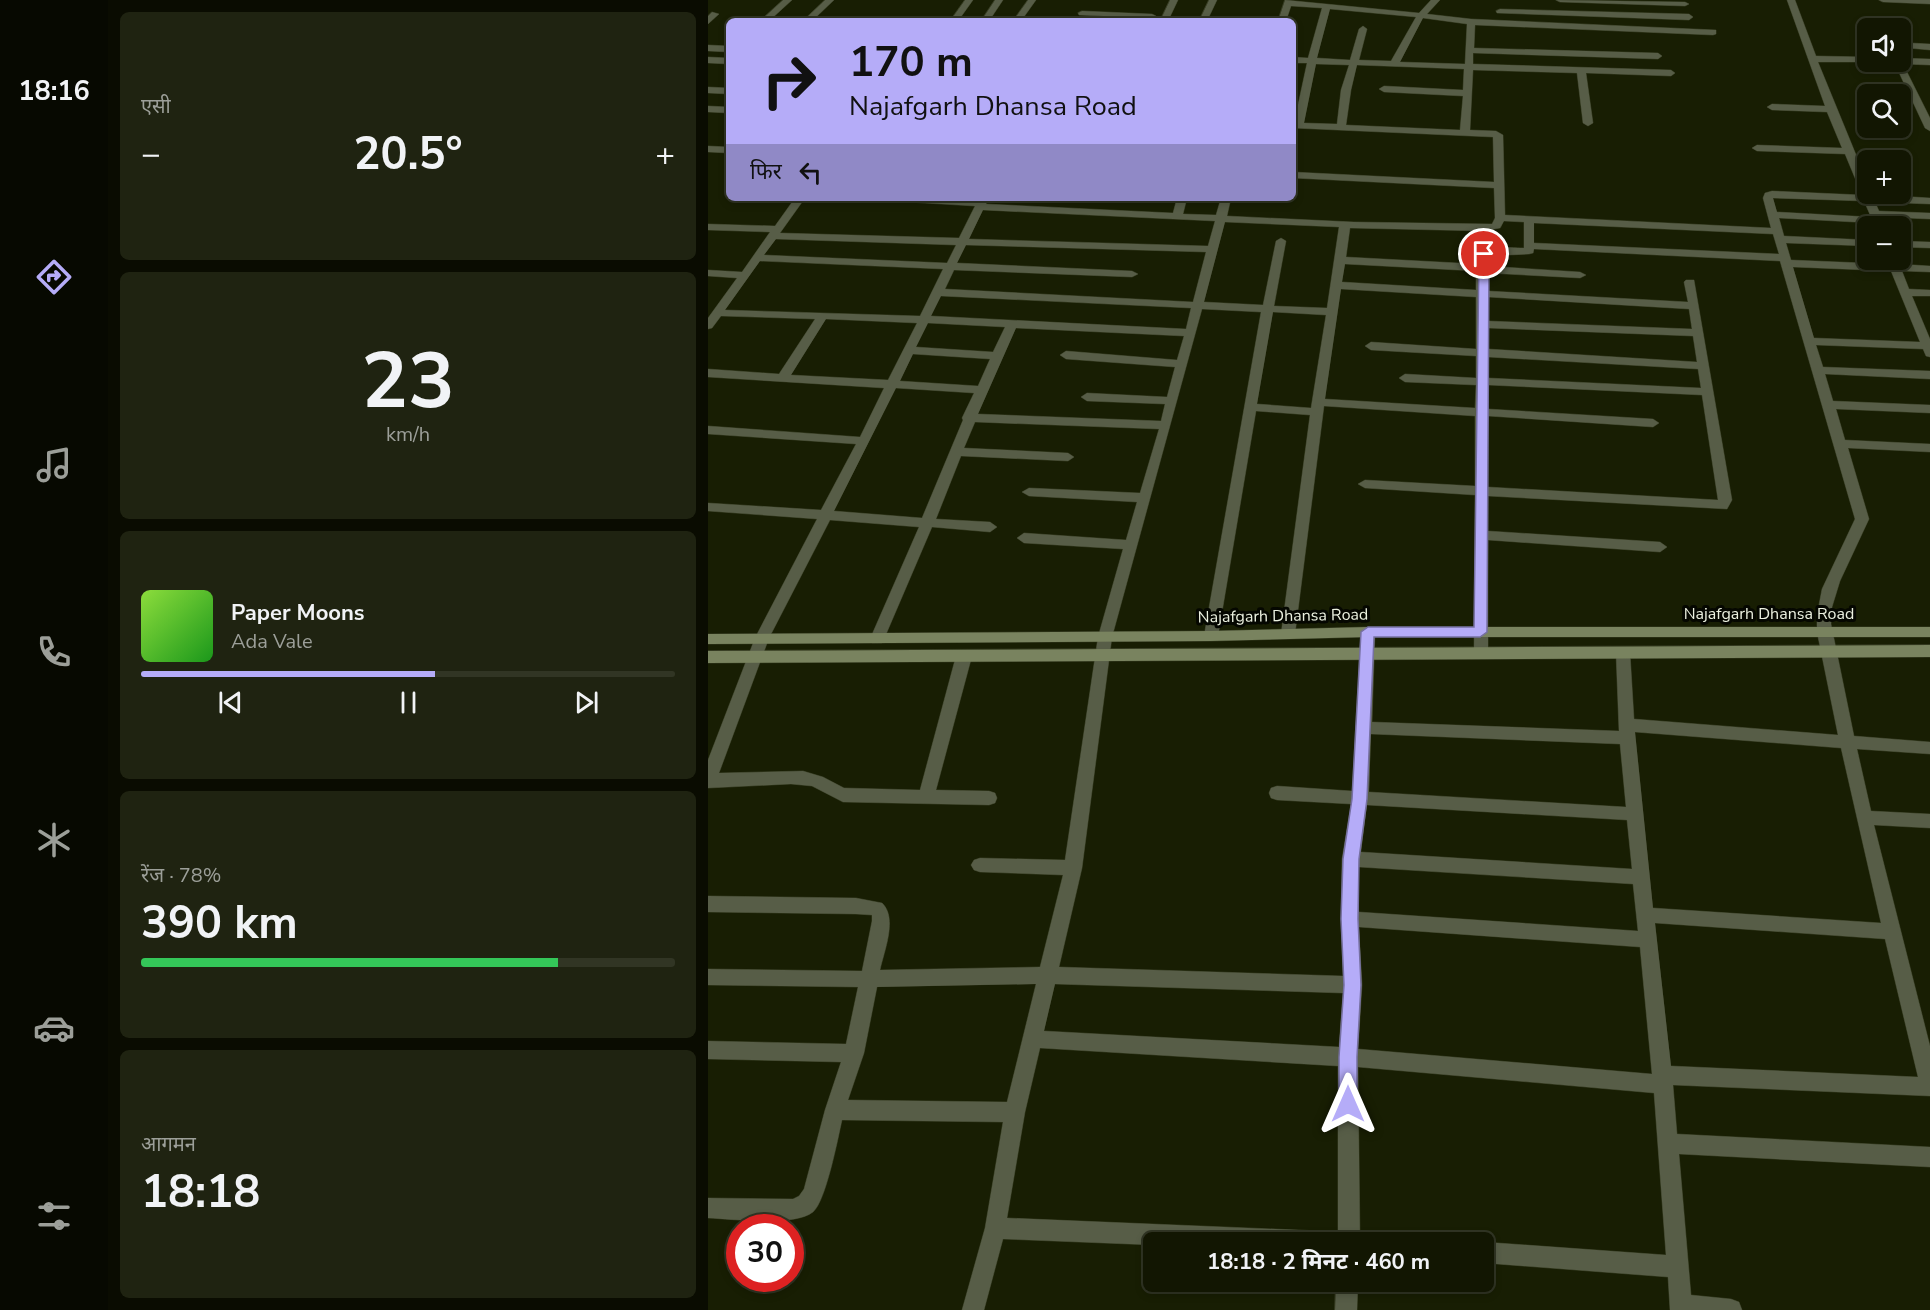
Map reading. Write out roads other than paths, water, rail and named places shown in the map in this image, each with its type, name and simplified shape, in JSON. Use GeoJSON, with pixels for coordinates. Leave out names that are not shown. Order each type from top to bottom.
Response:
{"type":"FeatureCollection","features":[{"type":"Feature","properties":{"kind":"main road","name":"Najafgarh Dhansa Road"},"geometry":{"type":"LineString","coordinates":[[708,639],[1211,636],[1368,632],[1930,632]]}},
{"type":"Feature","properties":{"kind":"main road"},"geometry":{"type":"LineString","coordinates":[[708,657],[1103,657],[1930,651]]}},
{"type":"Feature","properties":{"kind":"street"},"geometry":{"type":"LineString","coordinates":[[768,18],[789,0]]}},
{"type":"Feature","properties":{"kind":"street"},"geometry":{"type":"LineString","coordinates":[[810,18],[830,0]]}},
{"type":"Feature","properties":{"kind":"street"},"geometry":{"type":"LineString","coordinates":[[956,18],[969,0]]}},
{"type":"Feature","properties":{"kind":"street"},"geometry":{"type":"LineString","coordinates":[[987,18],[999,0]]}},
{"type":"Feature","properties":{"kind":"street"},"geometry":{"type":"LineString","coordinates":[[1019,18],[1032,0]]}},
{"type":"Feature","properties":{"kind":"street"},"geometry":{"type":"LineString","coordinates":[[1165,18],[1174,0]]}},
{"type":"Feature","properties":{"kind":"street"},"geometry":{"type":"LineString","coordinates":[[1204,18],[1213,0]]}},
{"type":"Feature","properties":{"kind":"street"},"geometry":{"type":"LineString","coordinates":[[1394,64],[1421,15],[1436,0]]}},
{"type":"Feature","properties":{"kind":"street"},"geometry":{"type":"LineString","coordinates":[[1560,0],[1684,2],[1693,31]]}},
{"type":"Feature","properties":{"kind":"street"},"geometry":{"type":"LineString","coordinates":[[1791,0],[1831,109],[1857,168]]}},
{"type":"Feature","properties":{"kind":"street"},"geometry":{"type":"LineString","coordinates":[[1883,0],[1930,2]]}},
{"type":"Feature","properties":{"kind":"street"},"geometry":{"type":"LineString","coordinates":[[1283,18],[1289,1],[1471,22],[1713,32]]}},
{"type":"Feature","properties":{"kind":"street"},"geometry":{"type":"LineString","coordinates":[[945,201],[1345,225],[1484,228],[1496,226],[1500,218],[1498,135],[1296,125],[1327,5]]}},
{"type":"Feature","properties":{"kind":"street"},"geometry":{"type":"LineString","coordinates":[[1500,11],[1689,17]]}},
{"type":"Feature","properties":{"kind":"street"},"geometry":{"type":"LineString","coordinates":[[1082,13],[1152,16]]}},
{"type":"Feature","properties":{"kind":"street"},"geometry":{"type":"LineString","coordinates":[[708,21],[715,14]]}},
{"type":"Feature","properties":{"kind":"street"},"geometry":{"type":"LineString","coordinates":[[1465,132],[1471,22]]}},
{"type":"Feature","properties":{"kind":"street"},"geometry":{"type":"LineString","coordinates":[[1341,127],[1346,90],[1356,62],[1363,29]]}},
{"type":"Feature","properties":{"kind":"street"},"geometry":{"type":"LineString","coordinates":[[1911,46],[1930,47]]}},
{"type":"Feature","properties":{"kind":"street"},"geometry":{"type":"LineString","coordinates":[[708,48],[726,49]]}},
{"type":"Feature","properties":{"kind":"street"},"geometry":{"type":"LineString","coordinates":[[1469,50],[1658,56]]}},
{"type":"Feature","properties":{"kind":"street"},"geometry":{"type":"LineString","coordinates":[[1813,59],[1857,60]]}},
{"type":"Feature","properties":{"kind":"street"},"geometry":{"type":"LineString","coordinates":[[708,60],[726,61]]}},
{"type":"Feature","properties":{"kind":"street"},"geometry":{"type":"LineString","coordinates":[[1296,60],[1671,73]]}},
{"type":"Feature","properties":{"kind":"street"},"geometry":{"type":"LineString","coordinates":[[1911,61],[1930,62]]}},
{"type":"Feature","properties":{"kind":"street"},"geometry":{"type":"LineString","coordinates":[[1581,70],[1588,123]]}},
{"type":"Feature","properties":{"kind":"street"},"geometry":{"type":"LineString","coordinates":[[1904,72],[1930,128]]}},
{"type":"Feature","properties":{"kind":"street"},"geometry":{"type":"LineString","coordinates":[[1384,89],[1466,93]]}},
{"type":"Feature","properties":{"kind":"street"},"geometry":{"type":"LineString","coordinates":[[708,90],[726,91]]}},
{"type":"Feature","properties":{"kind":"street"},"geometry":{"type":"LineString","coordinates":[[1772,107],[1831,109]]}},
{"type":"Feature","properties":{"kind":"street"},"geometry":{"type":"LineString","coordinates":[[708,109],[726,110]]}},
{"type":"Feature","properties":{"kind":"street"},"geometry":{"type":"LineString","coordinates":[[1757,148],[1850,151]]}},
{"type":"Feature","properties":{"kind":"street"},"geometry":{"type":"LineString","coordinates":[[708,149],[726,150]]}},
{"type":"Feature","properties":{"kind":"street"},"geometry":{"type":"LineString","coordinates":[[1296,175],[1498,185]]}},
{"type":"Feature","properties":{"kind":"street"},"geometry":{"type":"LineString","coordinates":[[1034,1039],[1348,1057],[1662,1079],[1930,1086],[1864,817],[1822,616],[1839,565],[1860,528],[1862,519],[1768,198],[1772,194],[1857,198]]}},
{"type":"Feature","properties":{"kind":"street"},"geometry":{"type":"LineString","coordinates":[[1911,200],[1930,201]]}},
{"type":"Feature","properties":{"kind":"street"},"geometry":{"type":"LineString","coordinates":[[708,326],[798,201]]}},
{"type":"Feature","properties":{"kind":"street"},"geometry":{"type":"LineString","coordinates":[[1177,216],[1181,201]]}},
{"type":"Feature","properties":{"kind":"street"},"geometry":{"type":"LineString","coordinates":[[974,1310],[995,1228],[1015,1112],[1073,868],[1105,637],[1166,425],[1225,201]]}},
{"type":"Feature","properties":{"kind":"street"},"geometry":{"type":"LineString","coordinates":[[981,203],[864,441],[762,638],[708,780],[804,778],[821,783],[832,792],[843,795],[988,798]]}},
{"type":"Feature","properties":{"kind":"street"},"geometry":{"type":"LineString","coordinates":[[1773,215],[1857,219]]}},
{"type":"Feature","properties":{"kind":"street"},"geometry":{"type":"LineString","coordinates":[[1911,217],[1930,216]]}},
{"type":"Feature","properties":{"kind":"street"},"geometry":{"type":"LineString","coordinates":[[1500,218],[1857,242]]}},
{"type":"Feature","properties":{"kind":"street"},"geometry":{"type":"LineString","coordinates":[[1481,654],[1484,254],[1526,253],[1529,246],[1529,219]]}},
{"type":"Feature","properties":{"kind":"street"},"geometry":{"type":"LineString","coordinates":[[1288,634],[1331,312],[1345,225]]}},
{"type":"Feature","properties":{"kind":"street"},"geometry":{"type":"LineString","coordinates":[[708,227],[962,242],[1212,249]]}},
{"type":"Feature","properties":{"kind":"street"},"geometry":{"type":"LineString","coordinates":[[1211,636],[1251,407],[1254,378],[1281,241]]}},
{"type":"Feature","properties":{"kind":"street"},"geometry":{"type":"LineString","coordinates":[[1911,244],[1930,245]]}},
{"type":"Feature","properties":{"kind":"street"},"geometry":{"type":"LineString","coordinates":[[1529,246],[1857,262]]}},
{"type":"Feature","properties":{"kind":"street"},"geometry":{"type":"LineString","coordinates":[[756,258],[1132,274]]}},
{"type":"Feature","properties":{"kind":"street"},"geometry":{"type":"LineString","coordinates":[[1339,260],[1580,275]]}},
{"type":"Feature","properties":{"kind":"street"},"geometry":{"type":"LineString","coordinates":[[1911,266],[1930,269]]}},
{"type":"Feature","properties":{"kind":"street"},"geometry":{"type":"LineString","coordinates":[[1809,340],[1929,350],[1897,270]]}},
{"type":"Feature","properties":{"kind":"street"},"geometry":{"type":"LineString","coordinates":[[708,273],[745,275]]}},
{"type":"Feature","properties":{"kind":"street"},"geometry":{"type":"LineString","coordinates":[[1365,484],[1722,506],[1725,500],[1690,282]]}},
{"type":"Feature","properties":{"kind":"street"},"geometry":{"type":"LineString","coordinates":[[1335,285],[1694,306]]}},
{"type":"Feature","properties":{"kind":"street"},"geometry":{"type":"LineString","coordinates":[[937,292],[1331,312]]}},
{"type":"Feature","properties":{"kind":"street"},"geometry":{"type":"LineString","coordinates":[[1905,292],[1930,293]]}},
{"type":"Feature","properties":{"kind":"street"},"geometry":{"type":"LineString","coordinates":[[708,302],[721,308],[823,315],[1190,333]]}},
{"type":"Feature","properties":{"kind":"street"},"geometry":{"type":"LineString","coordinates":[[784,376],[823,315]]}},
{"type":"Feature","properties":{"kind":"street"},"geometry":{"type":"LineString","coordinates":[[1917,320],[1930,321]]}},
{"type":"Feature","properties":{"kind":"street"},"geometry":{"type":"LineString","coordinates":[[1484,324],[1698,333]]}},
{"type":"Feature","properties":{"kind":"street"},"geometry":{"type":"LineString","coordinates":[[877,639],[928,524],[968,418],[1011,326]]}},
{"type":"Feature","properties":{"kind":"street"},"geometry":{"type":"LineString","coordinates":[[1371,346],[1703,366]]}},
{"type":"Feature","properties":{"kind":"street"},"geometry":{"type":"LineString","coordinates":[[908,351],[996,356]]}},
{"type":"Feature","properties":{"kind":"street"},"geometry":{"type":"LineString","coordinates":[[1066,355],[1182,364]]}},
{"type":"Feature","properties":{"kind":"street"},"geometry":{"type":"LineString","coordinates":[[1817,370],[1930,375]]}},
{"type":"Feature","properties":{"kind":"street"},"geometry":{"type":"LineString","coordinates":[[708,373],[982,390]]}},
{"type":"Feature","properties":{"kind":"street"},"geometry":{"type":"LineString","coordinates":[[1405,378],[1708,392]]}},
{"type":"Feature","properties":{"kind":"street"},"geometry":{"type":"LineString","coordinates":[[1087,397],[1172,401]]}},
{"type":"Feature","properties":{"kind":"street"},"geometry":{"type":"LineString","coordinates":[[1827,405],[1930,409]]}},
{"type":"Feature","properties":{"kind":"street"},"geometry":{"type":"LineString","coordinates":[[1251,407],[1318,407],[1653,423]]}},
{"type":"Feature","properties":{"kind":"street"},"geometry":{"type":"LineString","coordinates":[[968,418],[1166,425]]}},
{"type":"Feature","properties":{"kind":"street"},"geometry":{"type":"LineString","coordinates":[[708,430],[864,441]]}},
{"type":"Feature","properties":{"kind":"street"},"geometry":{"type":"LineString","coordinates":[[1839,444],[1930,448]]}},
{"type":"Feature","properties":{"kind":"street"},"geometry":{"type":"LineString","coordinates":[[957,452],[1068,456]]}},
{"type":"Feature","properties":{"kind":"street"},"geometry":{"type":"LineString","coordinates":[[1029,492],[1144,498]]}},
{"type":"Feature","properties":{"kind":"street"},"geometry":{"type":"LineString","coordinates":[[708,507],[990,527]]}},
{"type":"Feature","properties":{"kind":"street"},"geometry":{"type":"LineString","coordinates":[[1481,536],[1660,546]]}},
{"type":"Feature","properties":{"kind":"street"},"geometry":{"type":"LineString","coordinates":[[1024,538],[1131,545]]}},
{"type":"Feature","properties":{"kind":"street"},"geometry":{"type":"LineString","coordinates":[[1349,1232],[1348,1057],[1353,985],[1350,919],[1351,859],[1359,799],[1368,632]]}},
{"type":"Feature","properties":{"kind":"street"},"geometry":{"type":"LineString","coordinates":[[1623,653],[1634,813],[1662,1079],[1681,1308],[1731,1310]]}},
{"type":"Feature","properties":{"kind":"street"},"geometry":{"type":"LineString","coordinates":[[926,797],[964,656]]}},
{"type":"Feature","properties":{"kind":"street"},"geometry":{"type":"LineString","coordinates":[[1364,728],[1627,732],[1848,741],[1930,748]]}},
{"type":"Feature","properties":{"kind":"street"},"geometry":{"type":"LineString","coordinates":[[1277,793],[1634,813]]}},
{"type":"Feature","properties":{"kind":"street"},"geometry":{"type":"LineString","coordinates":[[1864,817],[1930,821]]}},
{"type":"Feature","properties":{"kind":"street"},"geometry":{"type":"LineString","coordinates":[[1351,859],[1641,877]]}},
{"type":"Feature","properties":{"kind":"street"},"geometry":{"type":"LineString","coordinates":[[980,865],[1073,868]]}},
{"type":"Feature","properties":{"kind":"street"},"geometry":{"type":"LineString","coordinates":[[708,904],[876,908],[880,912],[881,921],[854,1053],[835,1110],[813,1193],[806,1204],[793,1209],[708,1208]]}},
{"type":"Feature","properties":{"kind":"street"},"geometry":{"type":"LineString","coordinates":[[1645,915],[1892,932]]}},
{"type":"Feature","properties":{"kind":"street"},"geometry":{"type":"LineString","coordinates":[[1350,919],[1647,940]]}},
{"type":"Feature","properties":{"kind":"street"},"geometry":{"type":"LineString","coordinates":[[708,977],[869,979],[1047,975],[1353,985]]}},
{"type":"Feature","properties":{"kind":"street"},"geometry":{"type":"LineString","coordinates":[[708,1050],[854,1053]]}},
{"type":"Feature","properties":{"kind":"street"},"geometry":{"type":"LineString","coordinates":[[835,1110],[1015,1112]]}},
{"type":"Feature","properties":{"kind":"street"},"geometry":{"type":"LineString","coordinates":[[1668,1143],[1930,1157]]}},
{"type":"Feature","properties":{"kind":"street"},"geometry":{"type":"LineString","coordinates":[[995,1228],[1143,1234]]}},
{"type":"Feature","properties":{"kind":"street"},"geometry":{"type":"LineString","coordinates":[[1494,1254],[1678,1267]]}},
{"type":"Feature","properties":{"kind":"street"},"geometry":{"type":"LineString","coordinates":[[1346,1310],[1347,1292]]}}]}
